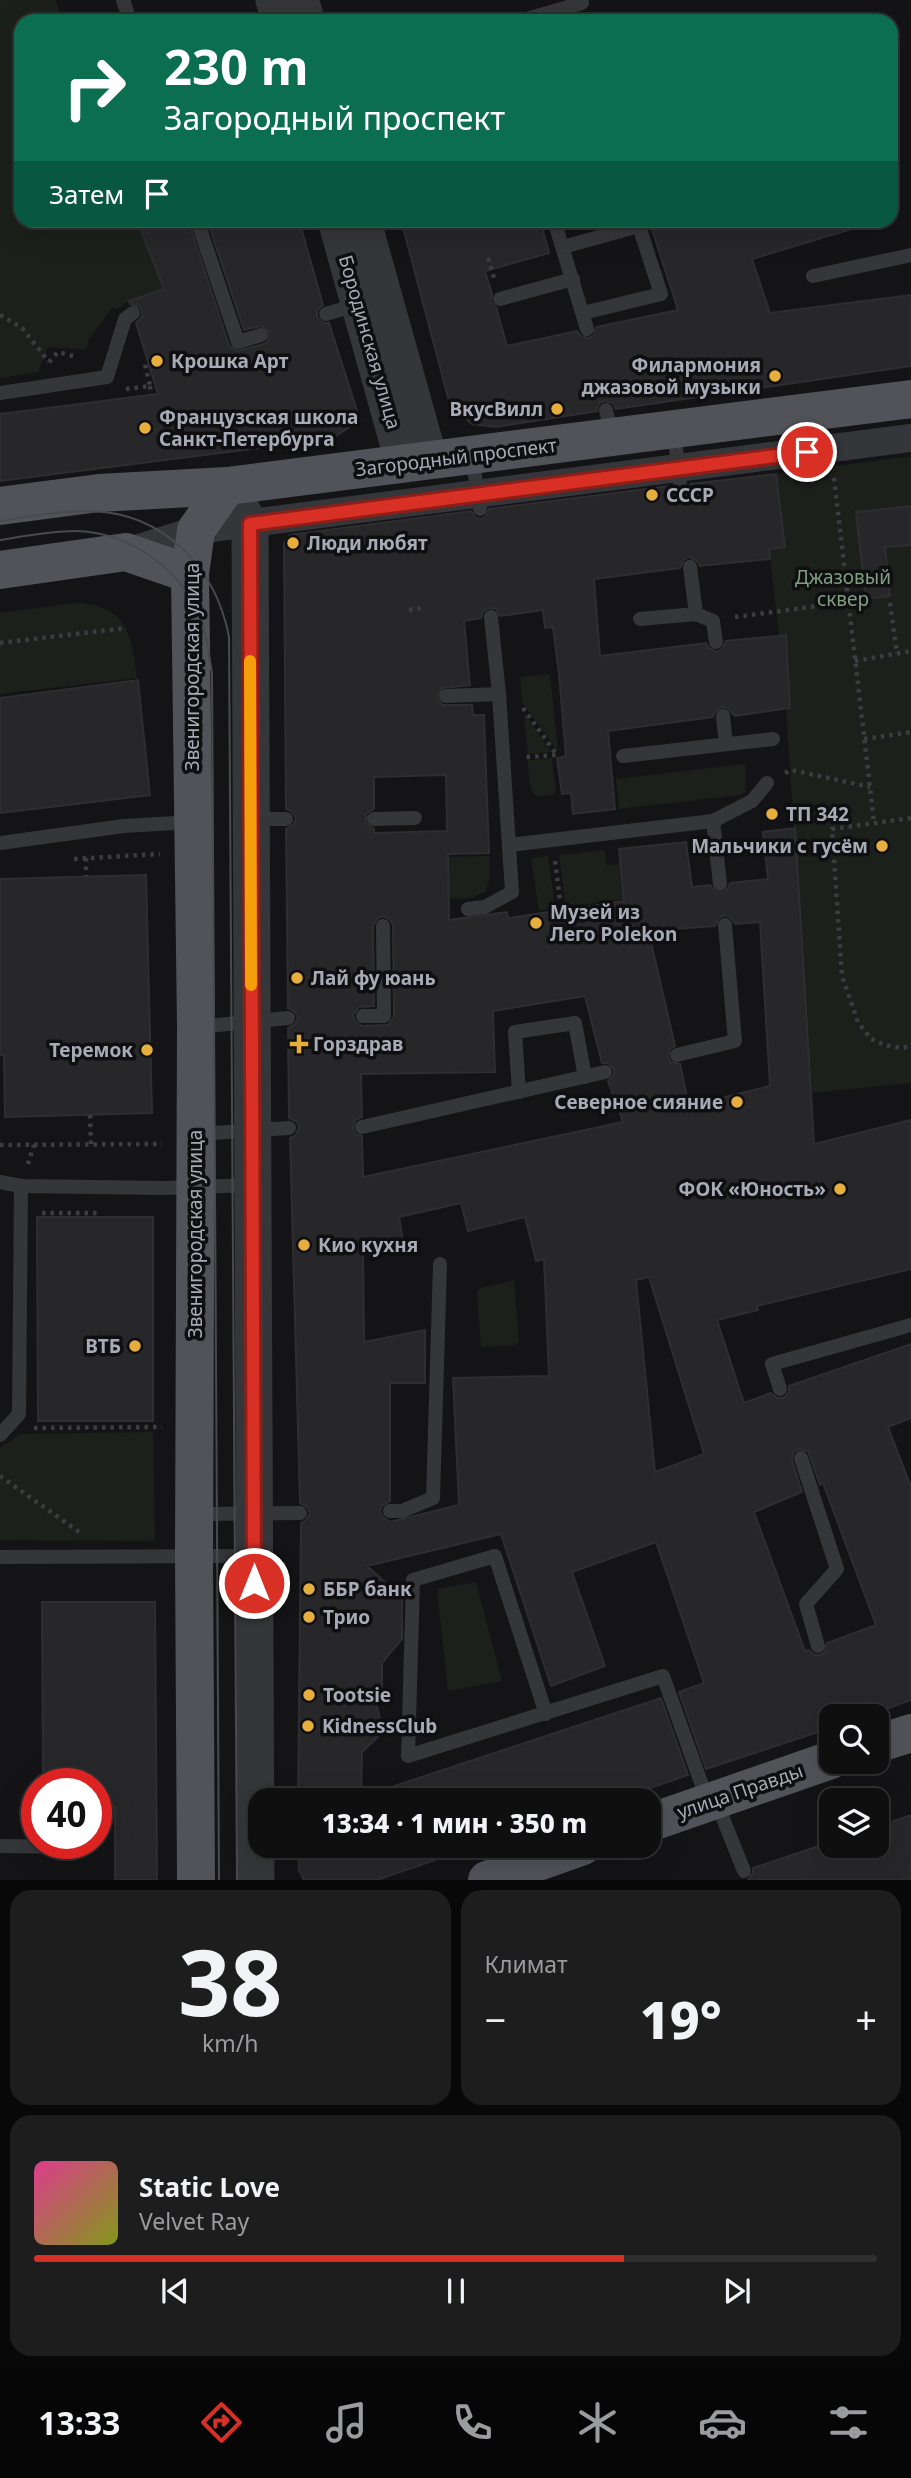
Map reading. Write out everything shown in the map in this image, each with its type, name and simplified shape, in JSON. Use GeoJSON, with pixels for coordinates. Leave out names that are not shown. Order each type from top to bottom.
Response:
{"type":"FeatureCollection","features":[{"type":"Feature","properties":{"kind":"main road","name":"Загородный проспект"},"geometry":{"type":"LineString","coordinates":[[0,506],[99,493],[418,478],[472,455],[609,424],[674,430],[911,399]]}},
{"type":"Feature","properties":{"kind":"main road","name":"Звенигородская улица"},"geometry":{"type":"LineString","coordinates":[[196,1880],[194,1188],[181,1139],[196,1027],[190,574],[197,530],[227,486]]}},
{"type":"Feature","properties":{"kind":"main road","name":"Загородный проспект"},"geometry":{"type":"LineString","coordinates":[[0,570],[126,552],[190,574]]}},
{"type":"Feature","properties":{"kind":"main road"},"geometry":{"type":"LineString","coordinates":[[889,1740],[911,1733]]}},
{"type":"Feature","properties":{"kind":"main road","name":"улица Правды"},"geometry":{"type":"LineString","coordinates":[[661,1819],[819,1764]]}},
{"type":"Feature","properties":{"kind":"main road"},"geometry":{"type":"LineString","coordinates":[[487,1880],[549,1858]]}},
{"type":"Feature","properties":{"kind":"street","name":"Бородинская улица"},"geometry":{"type":"LineString","coordinates":[[338,228],[358,305],[418,478]]}},
{"type":"Feature","properties":{"kind":"street","name":"Бородинская улица"},"geometry":{"type":"LineString","coordinates":[[358,305],[366,228]]}},
{"type":"Feature","properties":{"kind":"street","name":"Загородный проспект"},"geometry":{"type":"LineString","coordinates":[[126,552],[197,530],[250,524],[418,478],[479,502],[679,477],[911,438]]}},
{"type":"Feature","properties":{"kind":"street"},"geometry":{"type":"LineString","coordinates":[[227,486],[250,524],[268,819],[251,1021],[256,1880]]}},
{"type":"Feature","properties":{"kind":"lane"},"geometry":{"type":"LineString","coordinates":[[544,14],[582,3]]}},
{"type":"Feature","properties":{"kind":"lane"},"geometry":{"type":"LineString","coordinates":[[200,228],[238,342],[261,334]]}},
{"type":"Feature","properties":{"kind":"lane"},"geometry":{"type":"LineString","coordinates":[[557,228],[587,329]]}},
{"type":"Feature","properties":{"kind":"lane"},"geometry":{"type":"LineString","coordinates":[[563,247],[632,228]]}},
{"type":"Feature","properties":{"kind":"lane"},"geometry":{"type":"LineString","coordinates":[[583,313],[661,294],[640,228]]}},
{"type":"Feature","properties":{"kind":"lane"},"geometry":{"type":"LineString","coordinates":[[813,276],[911,255]]}},
{"type":"Feature","properties":{"kind":"lane"},"geometry":{"type":"LineString","coordinates":[[500,299],[573,279]]}},
{"type":"Feature","properties":{"kind":"lane"},"geometry":{"type":"LineString","coordinates":[[0,393],[107,377],[125,319],[133,313]]}},
{"type":"Feature","properties":{"kind":"lane"},"geometry":{"type":"LineString","coordinates":[[674,430],[679,477]]}},
{"type":"Feature","properties":{"kind":"lane"},"geometry":{"type":"LineString","coordinates":[[472,455],[479,502]]}},
{"type":"Feature","properties":{"kind":"lane"},"geometry":{"type":"LineString","coordinates":[[690,567],[696,614]]}},
{"type":"Feature","properties":{"kind":"lane"},"geometry":{"type":"LineString","coordinates":[[640,619],[696,614],[713,621],[716,642]]}},
{"type":"Feature","properties":{"kind":"lane"},"geometry":{"type":"LineString","coordinates":[[468,909],[485,907],[512,892],[499,694],[491,617]]}},
{"type":"Feature","properties":{"kind":"lane"},"geometry":{"type":"LineString","coordinates":[[446,696],[499,694]]}},
{"type":"Feature","properties":{"kind":"lane"},"geometry":{"type":"LineString","coordinates":[[723,716],[726,744]]}},
{"type":"Feature","properties":{"kind":"lane"},"geometry":{"type":"LineString","coordinates":[[623,756],[773,739]]}},
{"type":"Feature","properties":{"kind":"lane"},"geometry":{"type":"LineString","coordinates":[[509,845],[713,821],[752,801],[767,783]]}},
{"type":"Feature","properties":{"kind":"lane"},"geometry":{"type":"LineString","coordinates":[[374,819],[415,818]]}},
{"type":"Feature","properties":{"kind":"lane"},"geometry":{"type":"LineString","coordinates":[[713,821],[720,884]]}},
{"type":"Feature","properties":{"kind":"lane"},"geometry":{"type":"LineString","coordinates":[[0,843],[124,826],[192,822]]}},
{"type":"Feature","properties":{"kind":"lane"},"geometry":{"type":"LineString","coordinates":[[677,1055],[735,1041],[725,925]]}},
{"type":"Feature","properties":{"kind":"lane"},"geometry":{"type":"LineString","coordinates":[[363,1016],[384,1016],[383,926]]}},
{"type":"Feature","properties":{"kind":"lane"},"geometry":{"type":"LineString","coordinates":[[196,1027],[288,1018]]}},
{"type":"Feature","properties":{"kind":"lane"},"geometry":{"type":"LineString","coordinates":[[519,1093],[515,1032],[575,1023],[585,1077]]}},
{"type":"Feature","properties":{"kind":"lane"},"geometry":{"type":"LineString","coordinates":[[362,1127],[605,1072]]}},
{"type":"Feature","properties":{"kind":"lane"},"geometry":{"type":"LineString","coordinates":[[181,1139],[289,1128]]}},
{"type":"Feature","properties":{"kind":"lane"},"geometry":{"type":"LineString","coordinates":[[0,1182],[21,1186],[194,1188],[253,1185]]}},
{"type":"Feature","properties":{"kind":"lane"},"geometry":{"type":"LineString","coordinates":[[4,1432],[19,1414],[21,1186]]}},
{"type":"Feature","properties":{"kind":"lane"},"geometry":{"type":"LineString","coordinates":[[390,1511],[402,1511],[433,1498],[440,1264]]}},
{"type":"Feature","properties":{"kind":"lane"},"geometry":{"type":"LineString","coordinates":[[780,1389],[772,1364],[911,1325]]}},
{"type":"Feature","properties":{"kind":"lane"},"geometry":{"type":"LineString","coordinates":[[801,1458],[837,1569],[806,1604],[818,1646]]}},
{"type":"Feature","properties":{"kind":"lane"},"geometry":{"type":"LineString","coordinates":[[194,1514],[300,1513]]}},
{"type":"Feature","properties":{"kind":"lane"},"geometry":{"type":"LineString","coordinates":[[0,1557],[254,1556]]}},
{"type":"Feature","properties":{"kind":"lane"},"geometry":{"type":"LineString","coordinates":[[546,1714],[495,1556],[413,1580],[408,1756],[546,1714],[663,1676],[712,1801],[744,1871]]}},
{"type":"Feature","properties":{"kind":"lane"},"geometry":{"type":"LineString","coordinates":[[0,1846],[21,1846]]}},
{"type":"Feature","properties":{"kind":"path"},"geometry":{"type":"LineString","coordinates":[[0,316],[22,328],[49,362]]}},
{"type":"Feature","properties":{"kind":"path"},"geometry":{"type":"LineString","coordinates":[[150,386],[151,395]]}},
{"type":"Feature","properties":{"kind":"path"},"geometry":{"type":"LineString","coordinates":[[834,475],[874,822]]}},
{"type":"Feature","properties":{"kind":"path"},"geometry":{"type":"LineString","coordinates":[[713,621],[848,602]]}},
{"type":"Feature","properties":{"kind":"path"},"geometry":{"type":"LineString","coordinates":[[890,603],[897,654]]}},
{"type":"Feature","properties":{"kind":"path"},"geometry":{"type":"LineString","coordinates":[[409,610],[422,608]]}},
{"type":"Feature","properties":{"kind":"path"},"geometry":{"type":"LineString","coordinates":[[0,643],[126,628]]}},
{"type":"Feature","properties":{"kind":"path"},"geometry":{"type":"LineString","coordinates":[[855,661],[911,652]]}},
{"type":"Feature","properties":{"kind":"path"},"geometry":{"type":"LineString","coordinates":[[499,694],[523,708],[557,755],[503,759]]}},
{"type":"Feature","properties":{"kind":"path"},"geometry":{"type":"LineString","coordinates":[[864,739],[911,732]]}},
{"type":"Feature","properties":{"kind":"path"},"geometry":{"type":"LineString","coordinates":[[791,770],[870,787]]}},
{"type":"Feature","properties":{"kind":"path"},"geometry":{"type":"LineString","coordinates":[[911,818],[832,829],[842,976],[858,1022],[871,1039],[901,1048],[911,1046]]}},
{"type":"Feature","properties":{"kind":"path"},"geometry":{"type":"LineString","coordinates":[[552,840],[560,901]]}},
{"type":"Feature","properties":{"kind":"path"},"geometry":{"type":"LineString","coordinates":[[61,859],[164,854]]}},
{"type":"Feature","properties":{"kind":"path"},"geometry":{"type":"LineString","coordinates":[[86,858],[86,876]]}},
{"type":"Feature","properties":{"kind":"path"},"geometry":{"type":"LineString","coordinates":[[90,1115],[91,1144]]}},
{"type":"Feature","properties":{"kind":"path"},"geometry":{"type":"LineString","coordinates":[[0,1145],[181,1139]]}},
{"type":"Feature","properties":{"kind":"path"},"geometry":{"type":"LineString","coordinates":[[21,1214],[103,1213]]}},
{"type":"Feature","properties":{"kind":"path"},"geometry":{"type":"LineString","coordinates":[[4,1432],[167,1426]]}},
{"type":"Feature","properties":{"kind":"path"},"geometry":{"type":"LineString","coordinates":[[0,1476],[111,1555]]}},
{"type":"Feature","properties":{"kind":"green space"},"geometry":{"type":"Polygon","coordinates":[[[0,0],[55,0],[60,14],[14,14],[14,228],[140,228],[164,289],[129,301],[118,309],[112,308],[89,339],[86,350],[48,347],[38,372],[0,378],[0,0]]]}},
{"type":"Feature","properties":{"kind":"green space","name":"Джазовый сквер"},"geometry":{"type":"Polygon","coordinates":[[[911,456],[911,1083],[811,1093],[786,708],[790,707],[786,635],[779,636],[769,549],[785,547],[776,474],[911,456]]]}},
{"type":"Feature","properties":{"kind":"green space"},"geometry":{"type":"Polygon","coordinates":[[[75,603],[106,609],[123,624],[132,648],[137,678],[0,694],[0,613],[75,603]]]}},
{"type":"Feature","properties":{"kind":"green space"},"geometry":{"type":"Polygon","coordinates":[[[550,674],[558,751],[522,702],[520,677],[550,674]]]}},
{"type":"Feature","properties":{"kind":"green space"},"geometry":{"type":"Polygon","coordinates":[[[524,713],[551,752],[528,754],[524,713]]]}},
{"type":"Feature","properties":{"kind":"green space"},"geometry":{"type":"Polygon","coordinates":[[[552,758],[556,793],[537,796],[530,785],[528,760],[552,758]]]}},
{"type":"Feature","properties":{"kind":"green space"},"geometry":{"type":"Polygon","coordinates":[[[745,764],[746,791],[740,795],[619,809],[616,779],[745,764]]]}},
{"type":"Feature","properties":{"kind":"green space"},"geometry":{"type":"Polygon","coordinates":[[[605,850],[606,865],[620,864],[624,899],[566,907],[559,855],[605,850]]]}},
{"type":"Feature","properties":{"kind":"green space"},"geometry":{"type":"Polygon","coordinates":[[[489,856],[490,875],[486,891],[472,898],[449,899],[448,857],[489,856]]]}},
{"type":"Feature","properties":{"kind":"green space"},"geometry":{"type":"Polygon","coordinates":[[[548,856],[555,908],[539,911],[531,858],[548,856]]]}},
{"type":"Feature","properties":{"kind":"green space"},"geometry":{"type":"Polygon","coordinates":[[[514,1280],[519,1341],[516,1345],[481,1347],[477,1291],[514,1280]]]}},
{"type":"Feature","properties":{"kind":"green space"},"geometry":{"type":"Polygon","coordinates":[[[153,1432],[155,1541],[0,1540],[0,1448],[20,1434],[153,1432]]]}},
{"type":"Feature","properties":{"kind":"green space"},"geometry":{"type":"Polygon","coordinates":[[[476,1582],[502,1681],[448,1691],[437,1589],[476,1582]]]}},
{"type":"Feature","properties":{"kind":"building"},"geometry":{"type":"Polygon","coordinates":[[[140,228],[191,228],[229,345],[237,351],[264,344],[270,333],[262,326],[244,330],[210,228],[301,228],[323,305],[317,311],[317,317],[323,323],[329,323],[360,420],[331,439],[0,481],[0,414],[158,394],[136,323],[142,317],[142,311],[129,301],[164,289],[140,228]]]}},
{"type":"Feature","properties":{"kind":"building"},"geometry":{"type":"Polygon","coordinates":[[[403,228],[542,228],[549,253],[485,271],[492,294],[491,302],[496,307],[507,346],[577,331],[581,336],[589,338],[594,335],[596,327],[678,310],[652,228],[855,228],[752,259],[770,313],[911,295],[911,366],[616,409],[613,403],[605,401],[599,403],[597,411],[495,427],[472,424],[450,405],[403,228]]]}},
{"type":"Feature","properties":{"kind":"building"},"geometry":{"type":"Polygon","coordinates":[[[776,474],[785,547],[769,549],[770,559],[700,566],[689,557],[680,568],[594,579],[600,656],[706,643],[717,652],[726,641],[786,635],[790,708],[735,716],[727,708],[721,707],[713,717],[608,731],[615,809],[573,814],[571,793],[562,794],[557,758],[566,756],[553,627],[545,628],[543,610],[500,616],[496,609],[489,608],[483,612],[481,618],[464,621],[470,685],[442,688],[437,697],[442,705],[472,705],[473,715],[484,715],[489,853],[448,854],[449,920],[507,912],[508,918],[624,901],[619,849],[686,842],[692,887],[710,885],[716,892],[722,893],[730,883],[768,879],[763,832],[795,828],[814,1144],[911,1120],[911,1269],[757,1306],[758,1310],[717,1320],[744,1403],[771,1393],[777,1398],[784,1398],[789,1392],[789,1386],[911,1344],[911,1418],[888,1427],[911,1487],[911,1700],[889,1708],[889,1704],[819,1704],[819,1732],[706,1769],[679,1692],[704,1683],[656,1542],[572,1572],[605,1666],[551,1686],[501,1534],[367,1566],[402,1597],[402,1639],[382,1663],[382,1693],[373,1692],[382,1726],[379,1736],[362,1752],[361,1788],[298,1788],[301,1523],[310,1514],[308,1508],[300,1503],[290,1138],[295,1136],[299,1128],[297,1122],[289,1118],[288,1028],[294,1025],[298,1018],[295,1012],[288,1008],[286,829],[294,824],[296,818],[286,809],[284,543],[290,535],[471,511],[476,518],[481,519],[489,509],[670,486],[676,493],[682,494],[690,484],[776,474]],[[446,775],[374,777],[374,809],[366,814],[366,823],[374,829],[374,833],[447,831],[446,775]],[[725,915],[719,918],[715,926],[674,929],[675,940],[651,942],[675,1046],[670,1049],[668,1057],[671,1062],[680,1064],[689,1106],[770,1086],[760,922],[735,924],[725,915]],[[384,916],[378,918],[373,926],[374,1006],[359,1007],[353,1015],[355,1021],[362,1026],[388,1025],[394,1017],[393,926],[384,916]],[[585,996],[493,1011],[495,1072],[361,1074],[362,1117],[355,1120],[353,1128],[355,1134],[362,1136],[363,1177],[623,1122],[608,1081],[614,1075],[614,1069],[608,1063],[602,1063],[585,996]],[[461,1203],[399,1217],[404,1247],[363,1249],[364,1342],[425,1330],[425,1383],[390,1383],[390,1501],[382,1506],[380,1512],[390,1522],[459,1505],[453,1378],[549,1376],[544,1259],[536,1261],[525,1217],[468,1231],[461,1203]],[[649,1277],[636,1280],[655,1472],[704,1454],[649,1277]],[[799,1449],[793,1452],[792,1460],[802,1492],[754,1512],[805,1651],[820,1655],[825,1652],[827,1643],[876,1625],[823,1483],[820,1485],[808,1451],[799,1449]]]}},
{"type":"Feature","properties":{"kind":"building"},"geometry":{"type":"Polygon","coordinates":[[[911,506],[911,545],[885,547],[890,596],[866,599],[856,512],[911,506]]]}},
{"type":"Feature","properties":{"kind":"building"},"geometry":{"type":"Polygon","coordinates":[[[138,680],[150,795],[0,813],[0,698],[138,680]]]}},
{"type":"Feature","properties":{"kind":"building"},"geometry":{"type":"Polygon","coordinates":[[[146,875],[152,1113],[5,1117],[4,1055],[0,1055],[0,879],[146,875]]]}},
{"type":"Feature","properties":{"kind":"building"},"geometry":{"type":"Polygon","coordinates":[[[37,1217],[153,1217],[153,1421],[38,1421],[37,1217]]]}},
{"type":"Feature","properties":{"kind":"building"},"geometry":{"type":"Polygon","coordinates":[[[42,1602],[155,1602],[157,1880],[115,1880],[112,1768],[43,1768],[42,1602]]]}},
{"type":"Feature","properties":{"kind":"building"},"geometry":{"type":"Polygon","coordinates":[[[661,1698],[688,1775],[650,1788],[388,1788],[661,1698]]]}},
{"type":"Feature","properties":{"kind":"building"},"geometry":{"type":"Polygon","coordinates":[[[911,1815],[911,1880],[748,1880],[753,1868],[819,1846],[819,1858],[889,1858],[889,1823],[911,1815]]]}},
{"type":"Feature","properties":{"kind":"building"},"geometry":{"type":"Polygon","coordinates":[[[298,1858],[441,1858],[377,1880],[304,1880],[299,1870],[298,1858]]]}},
{"type":"Feature","properties":{"kind":"tram line"},"geometry":{"type":"LineString","coordinates":[[0,521],[91,511],[117,514],[142,522],[163,534],[199,567],[212,588],[229,637],[237,1880]]}},
{"type":"Feature","properties":{"kind":"tram line"},"geometry":{"type":"LineString","coordinates":[[0,540],[47,533],[96,533],[135,547],[153,558],[169,572],[195,605],[203,625],[212,673],[219,1880]]}},
{"type":"Feature","properties":{"kind":"slow traffic"},"geometry":{"type":"LineString","coordinates":[[250,661],[251,985]]}},
{"type":"Feature","properties":{"kind":"place","name":"Крошка Арт"},"geometry":{"type":"Point","coordinates":[157,361]}},
{"type":"Feature","properties":{"kind":"place","name":"Филармония джазовой музыки"},"geometry":{"type":"Point","coordinates":[775,376]}},
{"type":"Feature","properties":{"kind":"place","name":"ВкусВилл"},"geometry":{"type":"Point","coordinates":[557,409]}},
{"type":"Feature","properties":{"kind":"place","name":"Французская школа Санкт-Петербурга"},"geometry":{"type":"Point","coordinates":[145,428]}},
{"type":"Feature","properties":{"kind":"place","name":"СССР"},"geometry":{"type":"Point","coordinates":[652,495]}},
{"type":"Feature","properties":{"kind":"place","name":"Люди любят"},"geometry":{"type":"Point","coordinates":[293,543]}},
{"type":"Feature","properties":{"kind":"place","name":"ТП 342"},"geometry":{"type":"Point","coordinates":[772,814]}},
{"type":"Feature","properties":{"kind":"place","name":"Мальчики с гусём"},"geometry":{"type":"Point","coordinates":[882,846]}},
{"type":"Feature","properties":{"kind":"place","name":"Музей из Лего Polekon"},"geometry":{"type":"Point","coordinates":[536,923]}},
{"type":"Feature","properties":{"kind":"place","name":"Лай фу юань"},"geometry":{"type":"Point","coordinates":[297,978]}},
{"type":"Feature","properties":{"kind":"place","name":"Горздрав"},"geometry":{"type":"Point","coordinates":[299,1044]}},
{"type":"Feature","properties":{"kind":"place","name":"Теремок"},"geometry":{"type":"Point","coordinates":[147,1050]}},
{"type":"Feature","properties":{"kind":"place","name":"Северное сияние"},"geometry":{"type":"Point","coordinates":[737,1102]}},
{"type":"Feature","properties":{"kind":"place","name":"ФОК «Юность»"},"geometry":{"type":"Point","coordinates":[840,1189]}},
{"type":"Feature","properties":{"kind":"place","name":"Кио кухня"},"geometry":{"type":"Point","coordinates":[304,1245]}},
{"type":"Feature","properties":{"kind":"place","name":"ВТБ"},"geometry":{"type":"Point","coordinates":[135,1346]}},
{"type":"Feature","properties":{"kind":"place","name":"ББР банк"},"geometry":{"type":"Point","coordinates":[309,1589]}},
{"type":"Feature","properties":{"kind":"place","name":"Трио"},"geometry":{"type":"Point","coordinates":[309,1617]}},
{"type":"Feature","properties":{"kind":"place","name":"Tootsie"},"geometry":{"type":"Point","coordinates":[309,1695]}},
{"type":"Feature","properties":{"kind":"place","name":"KidnessClub"},"geometry":{"type":"Point","coordinates":[308,1726]}},
{"type":"Feature","properties":{"kind":"route"},"geometry":{"type":"LineString","coordinates":[[254,1583],[250,524],[807,452]]}}]}
